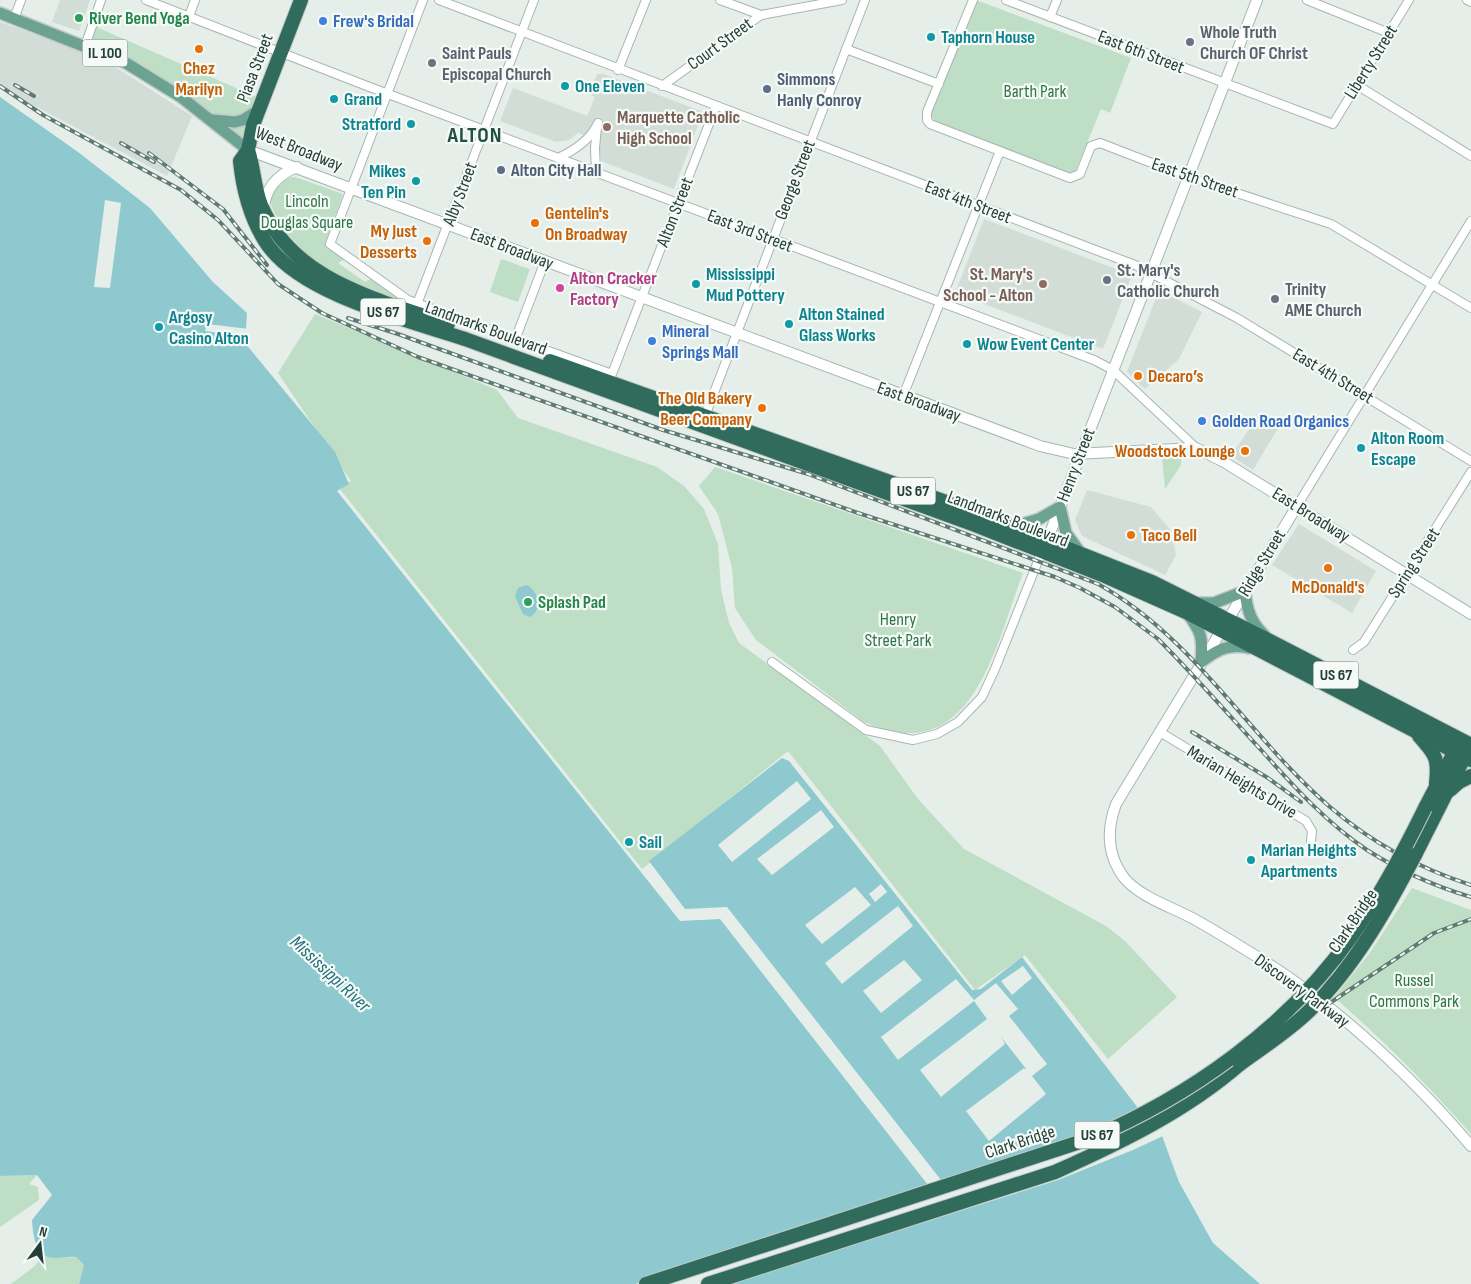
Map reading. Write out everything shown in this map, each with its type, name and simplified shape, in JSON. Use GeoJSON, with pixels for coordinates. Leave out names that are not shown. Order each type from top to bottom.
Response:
{"type":"FeatureCollection","features":[{"type":"Feature","properties":{"kind":"highway","name":"Piasa Street"},"geometry":{"type":"LineString","coordinates":[[248,150],[259,110],[301,0]]}},
{"type":"Feature","properties":{"kind":"highway","name":"Landmarks Boulevard"},"geometry":{"type":"LineString","coordinates":[[248,150],[257,194],[266,215],[283,242],[313,269],[340,284],[1013,526],[1045,545],[1082,555],[1152,582],[1189,607]]}},
{"type":"Feature","properties":{"kind":"highway","name":"Landmarks Boulevard"},"geometry":{"type":"LineString","coordinates":[[248,150],[240,162],[250,209],[266,242],[291,267],[311,282],[386,313],[465,339],[1045,545],[1189,607],[1224,626],[1266,645],[1466,750]]}},
{"type":"Feature","properties":{"kind":"highway","name":"Landmarks Boulevard"},"geometry":{"type":"LineString","coordinates":[[1266,645],[1413,730],[1466,750]]}},
{"type":"Feature","properties":{"kind":"highway","name":"US 67"},"geometry":{"type":"LineString","coordinates":[[1413,730],[1435,755],[1438,766],[1441,793],[1431,811]]}},
{"type":"Feature","properties":{"kind":"highway"},"geometry":{"type":"LineString","coordinates":[[1441,793],[1466,750]]}},
{"type":"Feature","properties":{"kind":"highway"},"geometry":{"type":"LineString","coordinates":[[1441,793],[1471,776]]}},
{"type":"Feature","properties":{"kind":"highway","name":"Clark Bridge"},"geometry":{"type":"LineString","coordinates":[[646,1284],[1089,1139],[1118,1127],[1189,1086],[1267,1028],[1322,974],[1350,938],[1431,811]]}},
{"type":"Feature","properties":{"kind":"highway","name":"Clark Bridge"},"geometry":{"type":"LineString","coordinates":[[708,1284],[1055,1172],[1103,1151],[1181,1108],[1283,1033],[1310,1010],[1364,942],[1401,882],[1431,811]]}},
{"type":"Feature","properties":{"kind":"main road","name":"West Broadway"},"geometry":{"type":"LineString","coordinates":[[0,13],[112,56],[154,80],[212,120],[248,150]]}},
{"type":"Feature","properties":{"kind":"main road"},"geometry":{"type":"LineString","coordinates":[[212,120],[235,122],[243,120],[259,110]]}},
{"type":"Feature","properties":{"kind":"main road"},"geometry":{"type":"LineString","coordinates":[[1013,526],[1039,520],[1060,507],[1066,533],[1082,555]]}},
{"type":"Feature","properties":{"kind":"main road"},"geometry":{"type":"LineString","coordinates":[[1202,662],[1203,643],[1200,629],[1189,607],[1214,603],[1245,591],[1248,613],[1266,645]]}},
{"type":"Feature","properties":{"kind":"main road"},"geometry":{"type":"LineString","coordinates":[[1202,662],[1222,648],[1237,645],[1266,645]]}},
{"type":"Feature","properties":{"kind":"street"},"geometry":{"type":"LineString","coordinates":[[14,18],[21,0]]}},
{"type":"Feature","properties":{"kind":"street"},"geometry":{"type":"LineString","coordinates":[[85,46],[101,0]]}},
{"type":"Feature","properties":{"kind":"street","name":"East 3rd Street"},"geometry":{"type":"LineString","coordinates":[[146,0],[387,94],[1094,360],[1113,370],[1196,448]]}},
{"type":"Feature","properties":{"kind":"street"},"geometry":{"type":"LineString","coordinates":[[189,16],[195,0]]}},
{"type":"Feature","properties":{"kind":"street"},"geometry":{"type":"LineString","coordinates":[[423,0],[330,244],[401,296],[417,304],[514,340],[545,261]]}},
{"type":"Feature","properties":{"kind":"street","name":"East 4th Street"},"geometry":{"type":"LineString","coordinates":[[438,0],[1135,265],[1237,318],[1471,461]]}},
{"type":"Feature","properties":{"kind":"street","name":"Alby Street"},"geometry":{"type":"LineString","coordinates":[[417,304],[534,0]]}},
{"type":"Feature","properties":{"kind":"street"},"geometry":{"type":"LineString","coordinates":[[618,70],[646,0]]}},
{"type":"Feature","properties":{"kind":"street"},"geometry":{"type":"LineString","coordinates":[[720,0],[761,15]]}},
{"type":"Feature","properties":{"kind":"street","name":"Court Street"},"geometry":{"type":"LineString","coordinates":[[662,86],[761,15],[842,0]]}},
{"type":"Feature","properties":{"kind":"street","name":"George Street"},"geometry":{"type":"LineString","coordinates":[[705,416],[865,0]]}},
{"type":"Feature","properties":{"kind":"street"},"geometry":{"type":"LineString","coordinates":[[846,49],[939,84],[973,0]]}},
{"type":"Feature","properties":{"kind":"street","name":"East 6th Street"},"geometry":{"type":"LineString","coordinates":[[1006,0],[1332,124]]}},
{"type":"Feature","properties":{"kind":"street"},"geometry":{"type":"LineString","coordinates":[[1050,17],[1057,0]]}},
{"type":"Feature","properties":{"kind":"street","name":"Henry Street"},"geometry":{"type":"LineString","coordinates":[[772,662],[866,730],[913,740],[937,734],[958,722],[982,696],[996,669],[1060,507],[1256,0]]}},
{"type":"Feature","properties":{"kind":"street"},"geometry":{"type":"LineString","coordinates":[[1307,0],[1389,33]]}},
{"type":"Feature","properties":{"kind":"street","name":"Liberty Street"},"geometry":{"type":"LineString","coordinates":[[1332,124],[1409,0]]}},
{"type":"Feature","properties":{"kind":"street"},"geometry":{"type":"LineString","coordinates":[[1467,0],[1471,2]]}},
{"type":"Feature","properties":{"kind":"street","name":"East 5th Street"},"geometry":{"type":"LineString","coordinates":[[939,84],[927,112],[927,120],[932,125],[1070,178],[1080,174],[1091,146],[1097,143],[1188,176],[1332,224],[1471,308]]}},
{"type":"Feature","properties":{"kind":"street"},"geometry":{"type":"LineString","coordinates":[[1357,85],[1471,156]]}},
{"type":"Feature","properties":{"kind":"street","name":"Alton Street"},"geometry":{"type":"LineString","coordinates":[[514,340],[612,374],[716,106]]}},
{"type":"Feature","properties":{"kind":"street"},"geometry":{"type":"LineString","coordinates":[[558,158],[578,146],[592,133],[598,123],[595,148],[596,173]]}},
{"type":"Feature","properties":{"kind":"street","name":"West Broadway"},"geometry":{"type":"LineString","coordinates":[[248,150],[350,188]]}},
{"type":"Feature","properties":{"kind":"street"},"geometry":{"type":"LineString","coordinates":[[903,396],[1000,151]]}},
{"type":"Feature","properties":{"kind":"street"},"geometry":{"type":"LineString","coordinates":[[266,215],[264,208],[270,187],[281,176],[297,167]]}},
{"type":"Feature","properties":{"kind":"street","name":"East Broadway"},"geometry":{"type":"LineString","coordinates":[[350,188],[1036,445],[1059,452],[1080,454],[1196,448],[1224,462],[1297,506],[1471,614]]}},
{"type":"Feature","properties":{"kind":"street","name":"Ridge Street"},"geometry":{"type":"LineString","coordinates":[[1114,862],[1108,841],[1112,816],[1119,798],[1471,221]]}},
{"type":"Feature","properties":{"kind":"street","name":"Spring Street"},"geometry":{"type":"LineString","coordinates":[[1353,650],[1364,642],[1471,472]]}},
{"type":"Feature","properties":{"kind":"street","name":"Marian Heights Drive"},"geometry":{"type":"LineString","coordinates":[[1160,732],[1306,821],[1312,831],[1312,841]]}},
{"type":"Feature","properties":{"kind":"street","name":"Discovery Parkway"},"geometry":{"type":"LineString","coordinates":[[1114,862],[1134,888],[1236,944],[1321,1001],[1424,1094],[1471,1146]]}},
{"type":"Feature","properties":{"kind":"shaded area"},"geometry":{"type":"Polygon","coordinates":[[[60,0],[90,0],[79,31],[52,22],[60,0]]]}},
{"type":"Feature","properties":{"kind":"shaded area"},"geometry":{"type":"Polygon","coordinates":[[[0,22],[103,59],[192,116],[167,176],[31,104],[0,83],[0,22]]]}},
{"type":"Feature","properties":{"kind":"shaded area","name":"Marquette Catholic High School"},"geometry":{"type":"Polygon","coordinates":[[[597,74],[604,74],[703,112],[674,189],[601,161],[599,141],[578,133],[569,140],[556,142],[500,121],[513,88],[587,116],[595,97],[589,94],[597,74]]]}},
{"type":"Feature","properties":{"kind":"shaded area","name":"St. Mary's School - Alton"},"geometry":{"type":"Polygon","coordinates":[[[984,219],[1132,275],[1103,349],[955,293],[984,219]]]}},
{"type":"Feature","properties":{"kind":"shaded area"},"geometry":{"type":"Polygon","coordinates":[[[1159,290],[1202,312],[1179,359],[1145,389],[1127,372],[1159,290]]]}},
{"type":"Feature","properties":{"kind":"shaded area"},"geometry":{"type":"Polygon","coordinates":[[[1258,416],[1278,428],[1253,470],[1231,456],[1258,416]]]}},
{"type":"Feature","properties":{"kind":"shaded area"},"geometry":{"type":"Polygon","coordinates":[[[1087,490],[1151,507],[1171,531],[1176,555],[1165,575],[1082,536],[1075,520],[1087,490]]]}},
{"type":"Feature","properties":{"kind":"shaded area"},"geometry":{"type":"Polygon","coordinates":[[[1299,524],[1376,571],[1352,613],[1272,565],[1299,524]]]}},
{"type":"Feature","properties":{"kind":"green space","name":"Barth Park"},"geometry":{"type":"Polygon","coordinates":[[[976,0],[1131,58],[1110,113],[1101,109],[1075,172],[1068,173],[935,122],[930,113],[976,0]]]}},
{"type":"Feature","properties":{"kind":"green space"},"geometry":{"type":"Polygon","coordinates":[[[94,26],[261,99],[250,126],[240,140],[88,44],[94,26]]]}},
{"type":"Feature","properties":{"kind":"green space","name":"Lincoln Douglas Square"},"geometry":{"type":"Polygon","coordinates":[[[295,177],[343,194],[325,245],[345,259],[338,263],[365,282],[372,278],[403,302],[349,281],[332,272],[301,249],[278,219],[271,204],[273,190],[278,184],[295,177]]]}},
{"type":"Feature","properties":{"kind":"green space"},"geometry":{"type":"Polygon","coordinates":[[[501,259],[530,269],[518,302],[490,292],[501,259]]]}},
{"type":"Feature","properties":{"kind":"green space"},"geometry":{"type":"Polygon","coordinates":[[[315,314],[497,390],[518,418],[657,467],[684,486],[704,509],[718,544],[721,590],[729,623],[739,643],[880,746],[918,799],[964,849],[1106,926],[1125,941],[1177,997],[1108,1059],[1025,955],[975,990],[788,751],[642,869],[340,489],[351,481],[278,373],[315,314]]]}},
{"type":"Feature","properties":{"kind":"green space"},"geometry":{"type":"Polygon","coordinates":[[[1181,455],[1181,465],[1165,489],[1162,457],[1181,455]]]}},
{"type":"Feature","properties":{"kind":"green space","name":"Henry Street Park"},"geometry":{"type":"Polygon","coordinates":[[[715,467],[1023,573],[989,665],[974,693],[954,716],[930,730],[901,733],[864,722],[756,640],[735,608],[732,568],[718,514],[699,486],[715,467]]]}},
{"type":"Feature","properties":{"kind":"green space","name":"Russel Commons Park"},"geometry":{"type":"Polygon","coordinates":[[[1412,888],[1471,910],[1471,1134],[1405,1063],[1334,997],[1370,953],[1412,888]]]}},
{"type":"Feature","properties":{"kind":"green space"},"geometry":{"type":"Polygon","coordinates":[[[37,1175],[29,1184],[38,1187],[39,1200],[0,1227],[0,1176],[37,1175]]]}},
{"type":"Feature","properties":{"kind":"green space"},"geometry":{"type":"Polygon","coordinates":[[[43,1254],[54,1258],[76,1257],[84,1265],[79,1284],[11,1284],[35,1266],[43,1254]]]}},
{"type":"Feature","properties":{"kind":"water","name":"Mississippi River"},"geometry":{"type":"Polygon","coordinates":[[[0,97],[78,152],[150,208],[213,282],[247,313],[245,343],[335,452],[349,484],[337,491],[680,921],[720,919],[928,1185],[941,1180],[727,907],[685,909],[649,861],[782,758],[789,761],[972,990],[981,989],[1022,957],[1138,1108],[1147,1134],[1161,1133],[1179,1182],[1213,1243],[1260,1284],[79,1284],[84,1265],[76,1257],[55,1258],[43,1254],[34,1239],[32,1220],[52,1195],[37,1175],[0,1176],[0,97]]]}},
{"type":"Feature","properties":{"kind":"water","name":"Splash Pad"},"geometry":{"type":"Polygon","coordinates":[[[526,585],[534,591],[538,600],[537,610],[530,617],[523,614],[515,596],[518,588],[526,585]]]}},
{"type":"Feature","properties":{"kind":"pier"},"geometry":{"type":"Polygon","coordinates":[[[105,200],[121,203],[110,288],[94,287],[105,200]]]}},
{"type":"Feature","properties":{"kind":"pier"},"geometry":{"type":"Polygon","coordinates":[[[207,324],[249,329],[248,337],[205,331],[207,324]]]}},
{"type":"Feature","properties":{"kind":"pier"},"geometry":{"type":"Polygon","coordinates":[[[797,781],[811,799],[732,862],[718,845],[797,781]]]}},
{"type":"Feature","properties":{"kind":"pier"},"geometry":{"type":"Polygon","coordinates":[[[821,810],[834,827],[772,875],[757,859],[821,810]]]}},
{"type":"Feature","properties":{"kind":"pier"},"geometry":{"type":"Polygon","coordinates":[[[881,884],[887,892],[875,902],[869,894],[881,884]]]}},
{"type":"Feature","properties":{"kind":"pier"},"geometry":{"type":"Polygon","coordinates":[[[855,887],[871,905],[822,944],[805,925],[855,887]]]}},
{"type":"Feature","properties":{"kind":"pier"},"geometry":{"type":"Polygon","coordinates":[[[898,906],[913,926],[842,984],[825,963],[898,906]]]}},
{"type":"Feature","properties":{"kind":"pier"},"geometry":{"type":"Polygon","coordinates":[[[904,960],[922,980],[881,1013],[863,991],[904,960]]]}},
{"type":"Feature","properties":{"kind":"pier"},"geometry":{"type":"Polygon","coordinates":[[[1023,966],[1032,978],[1012,995],[1001,981],[1023,966]]]}},
{"type":"Feature","properties":{"kind":"pier"},"geometry":{"type":"Polygon","coordinates":[[[956,979],[974,1000],[996,983],[1018,1009],[1009,1016],[1047,1064],[1032,1076],[1046,1094],[989,1141],[966,1111],[1024,1068],[1027,1070],[1001,1037],[1005,1044],[941,1097],[920,1070],[987,1019],[974,1001],[898,1060],[881,1037],[956,979]]]}},
{"type":"Feature","properties":{"kind":"pier"},"geometry":{"type":"Polygon","coordinates":[[[1143,1114],[1149,1132],[1161,1130],[1165,1135],[1058,1180],[729,1284],[635,1284],[1049,1152],[1143,1114]]]}},
{"type":"Feature","properties":{"kind":"railway"},"geometry":{"type":"LineString","coordinates":[[15,85],[34,96]]}},
{"type":"Feature","properties":{"kind":"railway"},"geometry":{"type":"LineString","coordinates":[[0,86],[43,115],[181,190],[218,220],[278,284],[322,313],[418,357],[858,513],[1055,577],[1115,607],[1158,639],[1299,791],[1338,828],[1367,850],[1392,865],[1431,883],[1471,897]]}},
{"type":"Feature","properties":{"kind":"railway"},"geometry":{"type":"LineString","coordinates":[[121,143],[154,162]]}},
{"type":"Feature","properties":{"kind":"railway"},"geometry":{"type":"LineString","coordinates":[[149,153],[223,209],[267,265]]}},
{"type":"Feature","properties":{"kind":"railway"},"geometry":{"type":"LineString","coordinates":[[348,318],[398,334],[663,430],[808,474],[1098,584],[1132,606],[1163,631],[1192,659],[1300,779],[1346,820],[1396,853],[1433,871],[1471,885]]}},
{"type":"Feature","properties":{"kind":"railway"},"geometry":{"type":"LineString","coordinates":[[1192,732],[1268,778],[1301,802]]}},
{"type":"Feature","properties":{"kind":"railway"},"geometry":{"type":"LineString","coordinates":[[1318,1011],[1434,933],[1471,919]]}},
{"type":"Feature","properties":{"kind":"place","name":"River Bend Yoga"},"geometry":{"type":"Point","coordinates":[79,18]}},
{"type":"Feature","properties":{"kind":"place","name":"Frew's Bridal"},"geometry":{"type":"Point","coordinates":[323,21]}},
{"type":"Feature","properties":{"kind":"place","name":"Taphorn House"},"geometry":{"type":"Point","coordinates":[931,37]}},
{"type":"Feature","properties":{"kind":"place","name":"Whole Truth Church OF Christ"},"geometry":{"type":"Point","coordinates":[1190,42]}},
{"type":"Feature","properties":{"kind":"place","name":"Chez Marilyn"},"geometry":{"type":"Point","coordinates":[199,49]}},
{"type":"Feature","properties":{"kind":"place","name":"Saint Pauls Episcopal Church"},"geometry":{"type":"Point","coordinates":[432,63]}},
{"type":"Feature","properties":{"kind":"place","name":"One Eleven"},"geometry":{"type":"Point","coordinates":[565,86]}},
{"type":"Feature","properties":{"kind":"place","name":"Simmons Hanly Conroy"},"geometry":{"type":"Point","coordinates":[767,89]}},
{"type":"Feature","properties":{"kind":"place","name":"Grand"},"geometry":{"type":"Point","coordinates":[334,99]}},
{"type":"Feature","properties":{"kind":"place","name":"Stratford"},"geometry":{"type":"Point","coordinates":[411,124]}},
{"type":"Feature","properties":{"kind":"place","name":"Marquette Catholic High School"},"geometry":{"type":"Point","coordinates":[607,127]}},
{"type":"Feature","properties":{"kind":"place","name":"Alton City Hall"},"geometry":{"type":"Point","coordinates":[501,170]}},
{"type":"Feature","properties":{"kind":"place","name":"Mikes Ten Pin"},"geometry":{"type":"Point","coordinates":[416,181]}},
{"type":"Feature","properties":{"kind":"place","name":"Gentelin's On Broadway"},"geometry":{"type":"Point","coordinates":[535,223]}},
{"type":"Feature","properties":{"kind":"place","name":"My Just Desserts"},"geometry":{"type":"Point","coordinates":[427,241]}},
{"type":"Feature","properties":{"kind":"place","name":"St. Mary's Catholic Church"},"geometry":{"type":"Point","coordinates":[1107,280]}},
{"type":"Feature","properties":{"kind":"place","name":"Mississippi Mud Pottery"},"geometry":{"type":"Point","coordinates":[696,284]}},
{"type":"Feature","properties":{"kind":"place","name":"St. Mary's School - Alton"},"geometry":{"type":"Point","coordinates":[1043,284]}},
{"type":"Feature","properties":{"kind":"place","name":"Alton Cracker Factory"},"geometry":{"type":"Point","coordinates":[560,288]}},
{"type":"Feature","properties":{"kind":"place","name":"Trinity AME Church"},"geometry":{"type":"Point","coordinates":[1275,299]}},
{"type":"Feature","properties":{"kind":"place","name":"Alton Stained Glass Works"},"geometry":{"type":"Point","coordinates":[789,324]}},
{"type":"Feature","properties":{"kind":"place","name":"Argosy Casino Alton"},"geometry":{"type":"Point","coordinates":[159,327]}},
{"type":"Feature","properties":{"kind":"place","name":"Mineral Springs Mall"},"geometry":{"type":"Point","coordinates":[652,341]}},
{"type":"Feature","properties":{"kind":"place","name":"Wow Event Center"},"geometry":{"type":"Point","coordinates":[967,344]}},
{"type":"Feature","properties":{"kind":"place","name":"Decaro’s"},"geometry":{"type":"Point","coordinates":[1138,376]}},
{"type":"Feature","properties":{"kind":"place","name":"The Old Bakery Beer Company"},"geometry":{"type":"Point","coordinates":[762,408]}},
{"type":"Feature","properties":{"kind":"place","name":"Golden Road Organics"},"geometry":{"type":"Point","coordinates":[1202,421]}},
{"type":"Feature","properties":{"kind":"place","name":"Alton Room Escape"},"geometry":{"type":"Point","coordinates":[1361,448]}},
{"type":"Feature","properties":{"kind":"place","name":"Woodstock Lounge"},"geometry":{"type":"Point","coordinates":[1245,451]}},
{"type":"Feature","properties":{"kind":"place","name":"Taco Bell"},"geometry":{"type":"Point","coordinates":[1131,535]}},
{"type":"Feature","properties":{"kind":"place","name":"McDonald's"},"geometry":{"type":"Point","coordinates":[1328,568]}},
{"type":"Feature","properties":{"kind":"place","name":"Splash Pad"},"geometry":{"type":"Point","coordinates":[528,602]}},
{"type":"Feature","properties":{"kind":"place","name":"Sail"},"geometry":{"type":"Point","coordinates":[629,842]}},
{"type":"Feature","properties":{"kind":"place","name":"Marian Heights Apartments"},"geometry":{"type":"Point","coordinates":[1251,860]}},
{"type":"Feature","properties":{"kind":"district","name":"ALTON"},"geometry":{"type":"Point","coordinates":[475,135]}}]}
